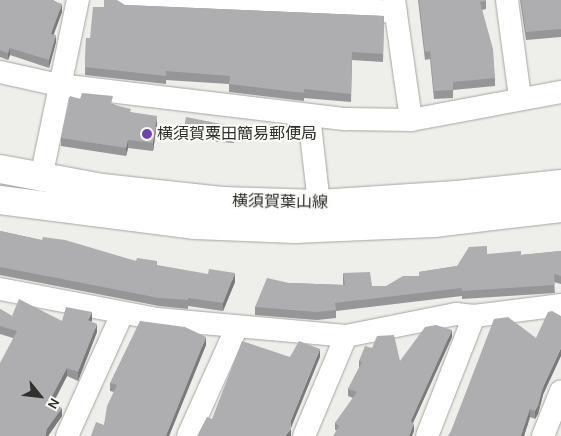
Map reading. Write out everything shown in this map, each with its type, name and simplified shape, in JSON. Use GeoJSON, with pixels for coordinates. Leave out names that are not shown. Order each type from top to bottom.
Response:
{"type":"FeatureCollection","features":[{"type":"Feature","properties":{"kind":"main road","name":"横須賀葉山線"},"geometry":{"type":"LineString","coordinates":[[0,169],[41,178],[224,201],[320,204],[457,195],[561,184]]}},
{"type":"Feature","properties":{"kind":"main road","name":"横須賀葉山線"},"geometry":{"type":"LineString","coordinates":[[0,200],[195,225],[295,229],[434,223],[561,208]]}},
{"type":"Feature","properties":{"kind":"street"},"geometry":{"type":"LineString","coordinates":[[41,178],[78,0]]}},
{"type":"Feature","properties":{"kind":"street"},"geometry":{"type":"LineString","coordinates":[[126,0],[395,6],[411,120]]}},
{"type":"Feature","properties":{"kind":"street"},"geometry":{"type":"LineString","coordinates":[[507,0],[520,98]]}},
{"type":"Feature","properties":{"kind":"street"},"geometry":{"type":"LineString","coordinates":[[0,72],[59,85],[309,116],[411,120],[520,98],[561,92]]}},
{"type":"Feature","properties":{"kind":"street"},"geometry":{"type":"LineString","coordinates":[[309,116],[320,204]]}},
{"type":"Feature","properties":{"kind":"street"},"geometry":{"type":"LineString","coordinates":[[2,295],[122,314],[236,328],[346,336],[456,314],[474,316],[561,305]]}},
{"type":"Feature","properties":{"kind":"street"},"geometry":{"type":"LineString","coordinates":[[67,436],[122,314]]}},
{"type":"Feature","properties":{"kind":"street"},"geometry":{"type":"LineString","coordinates":[[427,436],[474,316]]}},
{"type":"Feature","properties":{"kind":"street"},"geometry":{"type":"LineString","coordinates":[[188,436],[236,328]]}},
{"type":"Feature","properties":{"kind":"street"},"geometry":{"type":"LineString","coordinates":[[304,436],[346,336]]}},
{"type":"Feature","properties":{"kind":"street"},"geometry":{"type":"LineString","coordinates":[[543,436],[561,391]]}},
{"type":"Feature","properties":{"kind":"building"},"geometry":{"type":"Polygon","coordinates":[[[0,0],[54,0],[62,4],[51,34],[56,35],[49,60],[10,48],[8,53],[0,50],[0,0]]]}},
{"type":"Feature","properties":{"kind":"building"},"geometry":{"type":"Polygon","coordinates":[[[104,0],[117,0],[125,5],[384,16],[383,54],[352,52],[351,94],[304,89],[304,93],[229,84],[230,76],[166,71],[166,76],[85,67],[86,38],[90,38],[93,7],[104,7],[104,0]]]}},
{"type":"Feature","properties":{"kind":"building"},"geometry":{"type":"Polygon","coordinates":[[[419,0],[486,0],[480,2],[493,49],[495,78],[453,82],[453,90],[434,91],[430,51],[425,52],[419,0]]]}},
{"type":"Feature","properties":{"kind":"building"},"geometry":{"type":"Polygon","coordinates":[[[521,0],[561,0],[561,29],[526,32],[521,0]]]}},
{"type":"Feature","properties":{"kind":"building"},"geometry":{"type":"Polygon","coordinates":[[[82,93],[113,96],[111,104],[131,109],[130,112],[157,116],[153,143],[128,140],[126,148],[61,138],[70,96],[80,99],[82,93]]]}},
{"type":"Feature","properties":{"kind":"building"},"geometry":{"type":"Polygon","coordinates":[[[186,117],[236,127],[234,138],[183,134],[186,117]]]}},
{"type":"Feature","properties":{"kind":"building"},"geometry":{"type":"Polygon","coordinates":[[[0,231],[42,240],[43,237],[65,240],[136,261],[137,258],[157,261],[157,265],[208,274],[209,269],[235,273],[223,303],[188,298],[188,300],[159,298],[0,267],[0,231]]]}},
{"type":"Feature","properties":{"kind":"building"},"geometry":{"type":"Polygon","coordinates":[[[487,246],[487,254],[521,251],[521,255],[561,251],[561,276],[554,274],[555,285],[462,291],[462,288],[335,303],[336,310],[317,312],[255,307],[267,278],[289,283],[345,285],[343,273],[370,272],[372,286],[386,286],[403,276],[419,276],[419,272],[457,266],[469,247],[487,246]]]}},
{"type":"Feature","properties":{"kind":"building"},"geometry":{"type":"Polygon","coordinates":[[[19,299],[62,321],[66,307],[92,312],[88,320],[97,324],[78,372],[67,368],[49,402],[62,408],[47,429],[45,436],[0,436],[0,363],[17,331],[0,326],[0,309],[12,316],[19,299]]]}},
{"type":"Feature","properties":{"kind":"building"},"geometry":{"type":"Polygon","coordinates":[[[552,311],[561,316],[561,348],[543,387],[538,406],[535,411],[530,409],[521,436],[448,436],[494,319],[508,317],[536,338],[548,312],[552,311]]]}},
{"type":"Feature","properties":{"kind":"building"},"geometry":{"type":"Polygon","coordinates":[[[140,321],[185,327],[206,337],[166,436],[91,436],[96,422],[104,425],[107,406],[117,385],[110,383],[140,321]]]}},
{"type":"Feature","properties":{"kind":"building"},"geometry":{"type":"Polygon","coordinates":[[[436,325],[452,330],[411,421],[414,424],[409,436],[333,436],[339,426],[335,423],[357,392],[348,389],[362,362],[359,361],[365,346],[372,348],[377,336],[394,335],[400,361],[425,327],[436,325]]]}},
{"type":"Feature","properties":{"kind":"building"},"geometry":{"type":"Polygon","coordinates":[[[242,341],[290,357],[299,341],[320,349],[291,420],[291,429],[285,436],[197,436],[207,417],[212,419],[242,341]]]}},
{"type":"Feature","properties":{"kind":"place","name":"横須賀粟田簡易郵便局"},"geometry":{"type":"Point","coordinates":[147,134]}}]}
